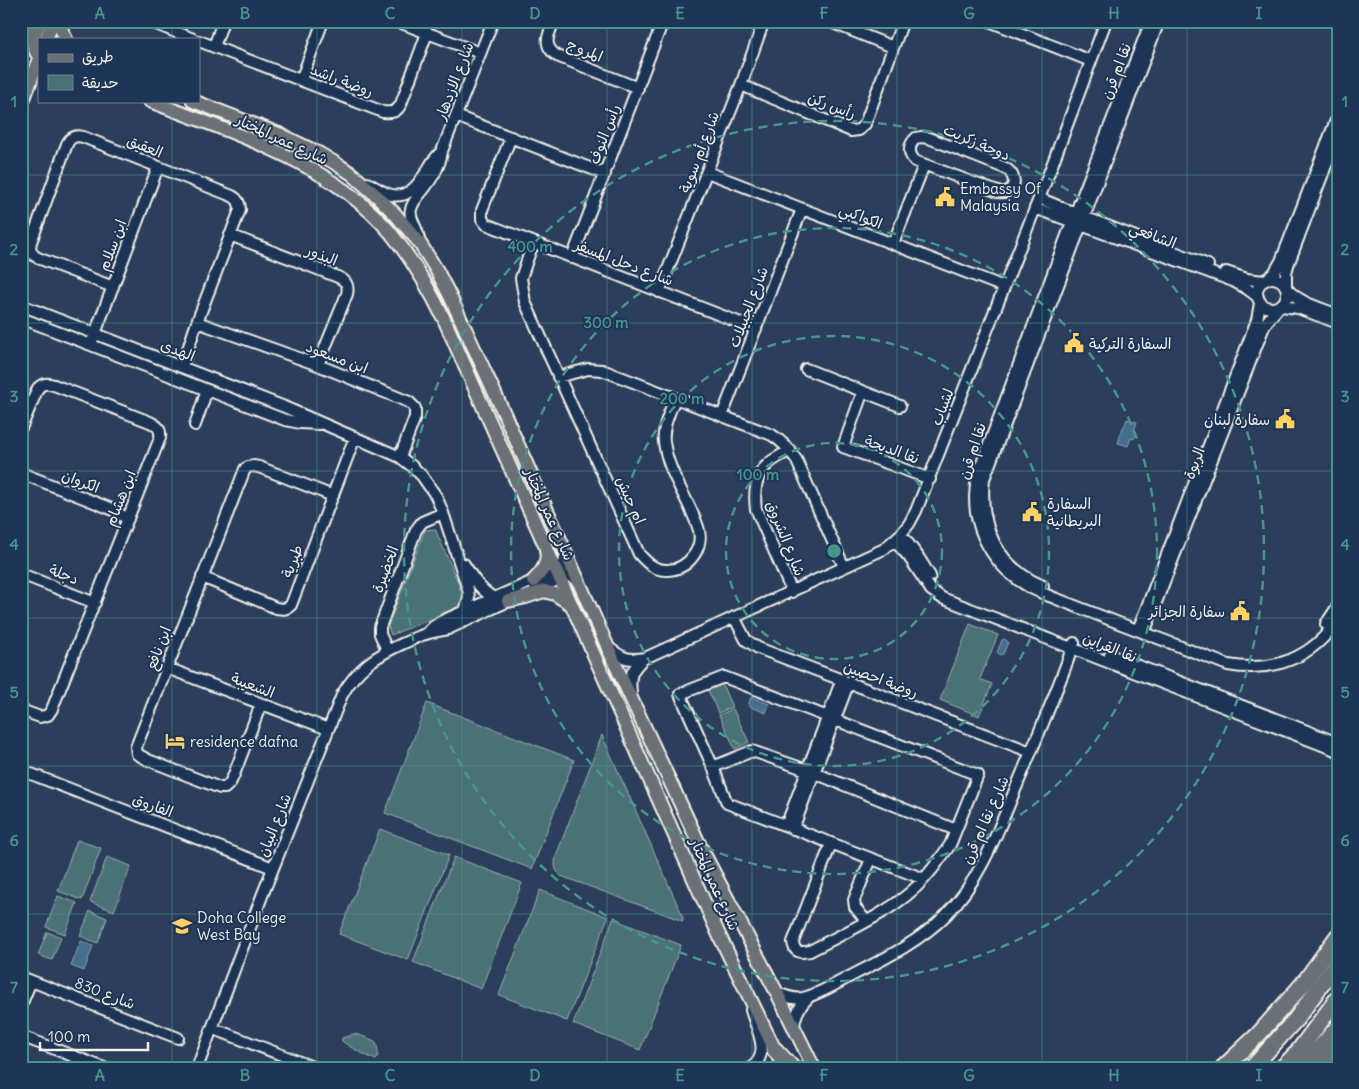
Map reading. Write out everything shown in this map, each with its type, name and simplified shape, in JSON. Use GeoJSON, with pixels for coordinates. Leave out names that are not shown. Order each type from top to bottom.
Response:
{"type":"FeatureCollection","features":[{"type":"Feature","properties":{"kind":"highway"},"geometry":{"type":"LineString","coordinates":[[1223,1068],[1258,1035],[1303,984],[1338,936]]}},
{"type":"Feature","properties":{"kind":"highway"},"geometry":{"type":"LineString","coordinates":[[1252,1068],[1296,1018],[1338,962]]}},
{"type":"Feature","properties":{"kind":"highway"},"geometry":{"type":"LineString","coordinates":[[1282,1068],[1297,1052],[1338,998]]}},
{"type":"Feature","properties":{"kind":"highway"},"geometry":{"type":"LineString","coordinates":[[1302,1068],[1338,1028]]}},
{"type":"Feature","properties":{"kind":"highway"},"geometry":{"type":"LineString","coordinates":[[1317,1068],[1332,1045],[1338,1028]]}},
{"type":"Feature","properties":{"kind":"highway"},"geometry":{"type":"LineString","coordinates":[[775,1050],[792,1068]]}},
{"type":"Feature","properties":{"kind":"highway"},"geometry":{"type":"LineString","coordinates":[[1332,1068],[1338,1059]]}},
{"type":"Feature","properties":{"kind":"main road"},"geometry":{"type":"LineString","coordinates":[[30,21],[29,40],[38,56]]}},
{"type":"Feature","properties":{"kind":"main road"},"geometry":{"type":"LineString","coordinates":[[29,40],[40,21]]}},
{"type":"Feature","properties":{"kind":"main road"},"geometry":{"type":"LineString","coordinates":[[46,38],[53,21]]}},
{"type":"Feature","properties":{"kind":"main road"},"geometry":{"type":"LineString","coordinates":[[61,21],[62,31],[66,38]]}},
{"type":"Feature","properties":{"kind":"main road"},"geometry":{"type":"LineString","coordinates":[[21,51],[38,58]]}},
{"type":"Feature","properties":{"kind":"main road"},"geometry":{"type":"LineString","coordinates":[[22,104],[38,61]]}},
{"type":"Feature","properties":{"kind":"main road"},"geometry":{"type":"LineString","coordinates":[[21,69],[21,76]]}},
{"type":"Feature","properties":{"kind":"main road"},"geometry":{"type":"LineString","coordinates":[[22,104],[38,83]]}},
{"type":"Feature","properties":{"kind":"main road","name":"شارع عمر المختار"},"geometry":{"type":"LineString","coordinates":[[152,102],[272,150],[306,166],[344,190],[389,232],[426,282],[719,935],[784,1068]]}},
{"type":"Feature","properties":{"kind":"main road","name":"شارع عمر المختار"},"geometry":{"type":"LineString","coordinates":[[195,102],[300,144],[340,166],[360,180],[395,214],[419,242],[450,296],[500,403],[608,647],[702,850],[814,1068]]}},
{"type":"Feature","properties":{"kind":"main road"},"geometry":{"type":"LineString","coordinates":[[532,581],[542,572],[545,566],[547,556],[544,543]]}},
{"type":"Feature","properties":{"kind":"main road"},"geometry":{"type":"LineString","coordinates":[[508,601],[544,591],[555,594],[573,606]]}},
{"type":"Feature","properties":{"kind":"street"},"geometry":{"type":"LineString","coordinates":[[149,21],[191,38]]}},
{"type":"Feature","properties":{"kind":"street"},"geometry":{"type":"LineString","coordinates":[[214,47],[223,21]]}},
{"type":"Feature","properties":{"kind":"street"},"geometry":{"type":"LineString","coordinates":[[301,80],[323,21]]}},
{"type":"Feature","properties":{"kind":"street"},"geometry":{"type":"LineString","coordinates":[[396,21],[480,54]]}},
{"type":"Feature","properties":{"kind":"street","name":"شارع الازدهار"},"geometry":{"type":"LineString","coordinates":[[419,242],[418,231],[411,219],[411,209],[441,161],[442,151],[493,21]]}},
{"type":"Feature","properties":{"kind":"street","name":"المروج"},"geometry":{"type":"LineString","coordinates":[[554,21],[547,40],[548,48],[551,51],[558,56],[638,88]]}},
{"type":"Feature","properties":{"kind":"street","name":"رأس النوف"},"geometry":{"type":"LineString","coordinates":[[572,258],[663,21]]}},
{"type":"Feature","properties":{"kind":"street","name":"شارع أم سوية"},"geometry":{"type":"LineString","coordinates":[[660,292],[764,21]]}},
{"type":"Feature","properties":{"kind":"street"},"geometry":{"type":"LineString","coordinates":[[828,21],[893,47]]}},
{"type":"Feature","properties":{"kind":"street","name":"رأس ركن"},"geometry":{"type":"LineString","coordinates":[[741,85],[855,131],[865,124],[903,21]]}},
{"type":"Feature","properties":{"kind":"street"},"geometry":{"type":"LineString","coordinates":[[989,21],[1091,61]]}},
{"type":"Feature","properties":{"kind":"street","name":"لشباب"},"geometry":{"type":"LineString","coordinates":[[632,697],[630,682],[632,672],[645,658],[884,549],[898,537],[913,518],[930,479],[1106,21]]}},
{"type":"Feature","properties":{"kind":"street","name":"نقا ام قرن"},"geometry":{"type":"LineString","coordinates":[[1151,21],[984,479],[984,513],[988,530],[996,546],[1006,559],[1018,572],[1035,582],[1228,665],[1263,667],[1280,664],[1292,659],[1314,646],[1329,632],[1338,619]]}},
{"type":"Feature","properties":{"kind":"street","name":"نقا ام قرن"},"geometry":{"type":"LineString","coordinates":[[1079,219],[1159,21]]}},
{"type":"Feature","properties":{"kind":"street","name":"روضة راشد"},"geometry":{"type":"LineString","coordinates":[[200,41],[383,112],[395,112],[401,104],[426,33]]}},
{"type":"Feature","properties":{"kind":"street"},"geometry":{"type":"LineString","coordinates":[[1338,115],[1281,261],[1274,273],[1258,288],[1259,300],[1268,308],[1298,308],[1338,322]]}},
{"type":"Feature","properties":{"kind":"street"},"geometry":{"type":"LineString","coordinates":[[456,116],[605,174]]}},
{"type":"Feature","properties":{"kind":"street"},"geometry":{"type":"LineString","coordinates":[[1279,307],[1287,299],[1286,273],[1288,265],[1338,134]]}},
{"type":"Feature","properties":{"kind":"street","name":"العقيق"},"geometry":{"type":"LineString","coordinates":[[112,287],[38,258],[30,251],[31,242],[67,144],[71,138],[81,136],[236,198],[240,206],[182,367]]}},
{"type":"Feature","properties":{"kind":"street","name":"شارع دحل المسفر"},"geometry":{"type":"LineString","coordinates":[[511,136],[482,210],[482,219],[486,224],[756,329]]}},
{"type":"Feature","properties":{"kind":"street","name":"دوحة زكريت"},"geometry":{"type":"LineString","coordinates":[[924,137],[1005,168],[1013,174],[1013,184],[1010,190],[998,192],[924,164],[915,161],[911,155],[910,151],[916,138],[924,137]]}},
{"type":"Feature","properties":{"kind":"street","name":"شارع الازدهار"},"geometry":{"type":"LineString","coordinates":[[360,180],[390,194],[398,196],[407,193],[420,182],[434,159],[442,151]]}},
{"type":"Feature","properties":{"kind":"street"},"geometry":{"type":"LineString","coordinates":[[893,244],[924,164]]}},
{"type":"Feature","properties":{"kind":"street","name":"ابن سلام"},"geometry":{"type":"LineString","coordinates":[[90,345],[158,167]]}},
{"type":"Feature","properties":{"kind":"street","name":"الكواكبي"},"geometry":{"type":"LineString","coordinates":[[707,172],[1004,287]]}},
{"type":"Feature","properties":{"kind":"street","name":"الشافعي"},"geometry":{"type":"LineString","coordinates":[[1039,198],[1079,219],[1233,281],[1246,288],[1259,300]]}},
{"type":"Feature","properties":{"kind":"street","name":"الشافعي"},"geometry":{"type":"LineString","coordinates":[[1035,208],[1079,219],[1234,275],[1247,279],[1265,280]]}},
{"type":"Feature","properties":{"kind":"street","name":"شارع الجبيلات"},"geometry":{"type":"LineString","coordinates":[[722,416],[802,209]]}},
{"type":"Feature","properties":{"kind":"street","name":"البذور"},"geometry":{"type":"LineString","coordinates":[[230,235],[338,277],[347,284],[347,294],[318,365]]}},
{"type":"Feature","properties":{"kind":"street","name":"ام حيش"},"geometry":{"type":"LineString","coordinates":[[533,243],[521,275],[522,292],[525,302],[639,554],[649,565],[660,570],[678,568],[688,562],[696,552],[699,542],[698,527],[668,462],[663,439],[664,430],[675,398]]}},
{"type":"Feature","properties":{"kind":"street"},"geometry":{"type":"LineString","coordinates":[[1265,280],[1270,278],[1279,279],[1292,295],[1338,315]]}},
{"type":"Feature","properties":{"kind":"street","name":"الربوة"},"geometry":{"type":"LineString","coordinates":[[1142,629],[1257,320],[1259,300]]}},
{"type":"Feature","properties":{"kind":"street","name":"الهدى"},"geometry":{"type":"LineString","coordinates":[[21,305],[296,412],[400,457],[413,467],[430,486],[436,496],[468,590],[469,598],[465,611]]}},
{"type":"Feature","properties":{"kind":"street","name":"الربوة"},"geometry":{"type":"LineString","coordinates":[[1142,629],[1264,324],[1279,307]]}},
{"type":"Feature","properties":{"kind":"street","name":"الهدى"},"geometry":{"type":"LineString","coordinates":[[21,318],[292,422],[323,424]]}},
{"type":"Feature","properties":{"kind":"street","name":"ابن مسعود"},"geometry":{"type":"LineString","coordinates":[[197,322],[318,365],[409,402],[413,405],[416,412],[400,457]]}},
{"type":"Feature","properties":{"kind":"street"},"geometry":{"type":"LineString","coordinates":[[558,377],[588,369],[602,370],[772,435],[790,450],[844,567]]}},
{"type":"Feature","properties":{"kind":"street"},"geometry":{"type":"LineString","coordinates":[[806,369],[900,406]]}},
{"type":"Feature","properties":{"kind":"street","name":"ابن هشام"},"geometry":{"type":"LineString","coordinates":[[21,428],[38,388],[46,383],[156,425],[161,433],[50,713],[40,717],[21,710]]}},
{"type":"Feature","properties":{"kind":"street"},"geometry":{"type":"LineString","coordinates":[[195,425],[207,390]]}},
{"type":"Feature","properties":{"kind":"street","name":"نقا الديحة"},"geometry":{"type":"LineString","coordinates":[[864,391],[843,447],[930,479]]}},
{"type":"Feature","properties":{"kind":"street"},"geometry":{"type":"LineString","coordinates":[[262,411],[266,400]]}},
{"type":"Feature","properties":{"kind":"street","name":"طبرية"},"geometry":{"type":"LineString","coordinates":[[202,577],[276,608],[283,610],[288,608],[293,601],[355,437]]}},
{"type":"Feature","properties":{"kind":"street","name":"شارع الشروق"},"geometry":{"type":"LineString","coordinates":[[790,450],[765,466],[756,488],[755,502],[759,516],[792,592]]}},
{"type":"Feature","properties":{"kind":"street","name":"ابن نافع"},"geometry":{"type":"LineString","coordinates":[[261,704],[233,777],[225,788],[148,760],[139,756],[136,751],[166,668],[243,473],[248,466],[259,467],[333,496]]}},
{"type":"Feature","properties":{"kind":"street","name":"الكروان"},"geometry":{"type":"LineString","coordinates":[[21,473],[109,508],[128,519]]}},
{"type":"Feature","properties":{"kind":"street","name":"الخضيرة"},"geometry":{"type":"LineString","coordinates":[[387,650],[380,634],[380,626],[418,525],[443,513]]}},
{"type":"Feature","properties":{"kind":"street","name":"نقا القراين"},"geometry":{"type":"LineString","coordinates":[[898,537],[931,590],[938,596],[1338,743]]}},
{"type":"Feature","properties":{"kind":"street","name":"الهدى"},"geometry":{"type":"LineString","coordinates":[[456,552],[477,584],[483,591],[494,598]]}},
{"type":"Feature","properties":{"kind":"street"},"geometry":{"type":"LineString","coordinates":[[566,554],[563,567],[558,574],[569,576],[579,582]]}},
{"type":"Feature","properties":{"kind":"street","name":"دجلة"},"geometry":{"type":"LineString","coordinates":[[21,574],[95,603]]}},
{"type":"Feature","properties":{"kind":"street","name":"شارع البيان"},"geometry":{"type":"LineString","coordinates":[[427,633],[437,624],[465,611],[532,581],[558,574]]}},
{"type":"Feature","properties":{"kind":"street","name":"شارع البيان"},"geometry":{"type":"LineString","coordinates":[[197,1068],[273,868],[328,729],[348,685],[369,662],[387,650],[427,633],[448,629],[553,582],[558,574]]}},
{"type":"Feature","properties":{"kind":"street","name":"نقا ام قرن"},"geometry":{"type":"LineString","coordinates":[[1142,629],[1223,657],[1262,661],[1282,657],[1308,642],[1322,630],[1338,606]]}},
{"type":"Feature","properties":{"kind":"street","name":"روضة احصين"},"geometry":{"type":"LineString","coordinates":[[734,617],[746,640],[758,648],[1031,752]]}},
{"type":"Feature","properties":{"kind":"street","name":"نقا القراين"},"geometry":{"type":"LineString","coordinates":[[1073,645],[1196,698],[1338,751]]}},
{"type":"Feature","properties":{"kind":"street","name":"شارع نقا ام قرن"},"geometry":{"type":"LineString","coordinates":[[777,993],[793,998],[802,998],[814,994],[875,964],[905,946],[931,929],[947,914],[972,883],[986,859],[1073,645]]}},
{"type":"Feature","properties":{"kind":"street"},"geometry":{"type":"LineString","coordinates":[[608,647],[629,659],[645,658]]}},
{"type":"Feature","properties":{"kind":"street","name":"الشعيبة"},"geometry":{"type":"LineString","coordinates":[[166,668],[328,729]]}},
{"type":"Feature","properties":{"kind":"street"},"geometry":{"type":"LineString","coordinates":[[831,844],[792,942],[796,951],[802,953],[810,951],[866,921],[900,901],[917,887],[924,879],[934,867],[950,845],[978,775],[724,677],[680,694],[714,767],[727,803],[924,879]]}},
{"type":"Feature","properties":{"kind":"street"},"geometry":{"type":"LineString","coordinates":[[790,828],[810,771],[846,681]]}},
{"type":"Feature","properties":{"kind":"street"},"geometry":{"type":"LineString","coordinates":[[714,767],[752,751],[810,771],[956,830]]}},
{"type":"Feature","properties":{"kind":"street","name":"الفاروق"},"geometry":{"type":"LineString","coordinates":[[21,770],[273,868]]}},
{"type":"Feature","properties":{"kind":"street"},"geometry":{"type":"LineString","coordinates":[[866,921],[855,907],[854,900],[871,859]]}},
{"type":"Feature","properties":{"kind":"street"},"geometry":{"type":"LineString","coordinates":[[21,1005],[26,979]]}},
{"type":"Feature","properties":{"kind":"street","name":"شارع 830"},"geometry":{"type":"LineString","coordinates":[[26,979],[178,1038]]}},
{"type":"Feature","properties":{"kind":"street"},"geometry":{"type":"LineString","coordinates":[[744,985],[762,1042],[759,1059],[752,1068]]}},
{"type":"Feature","properties":{"kind":"street","name":"شارع نقا ام قرن"},"geometry":{"type":"LineString","coordinates":[[794,1026],[795,1017],[801,1006],[814,994]]}},
{"type":"Feature","properties":{"kind":"street"},"geometry":{"type":"LineString","coordinates":[[212,1028],[315,1068]]}},
{"type":"Feature","properties":{"kind":"street"},"geometry":{"type":"LineString","coordinates":[[21,1036],[81,1064],[104,1068]]}},
{"type":"Feature","properties":{"kind":"green space"},"geometry":{"type":"Polygon","coordinates":[[[435,529],[464,596],[461,607],[391,635],[388,626],[425,530],[435,529]]]}},
{"type":"Feature","properties":{"kind":"green space"},"geometry":{"type":"Polygon","coordinates":[[[970,624],[998,635],[980,679],[992,684],[979,716],[940,700],[970,624]]]}},
{"type":"Feature","properties":{"kind":"green space"},"geometry":{"type":"Polygon","coordinates":[[[722,684],[732,707],[718,713],[708,690],[722,684]]]}},
{"type":"Feature","properties":{"kind":"green space"},"geometry":{"type":"Polygon","coordinates":[[[427,703],[574,760],[532,869],[385,813],[427,703]]]}},
{"type":"Feature","properties":{"kind":"green space"},"geometry":{"type":"Polygon","coordinates":[[[733,709],[749,742],[735,749],[719,715],[733,709]]]}},
{"type":"Feature","properties":{"kind":"green space"},"geometry":{"type":"Polygon","coordinates":[[[602,735],[683,917],[683,921],[561,876],[556,870],[556,856],[602,735]]]}},
{"type":"Feature","properties":{"kind":"green space"},"geometry":{"type":"Polygon","coordinates":[[[380,829],[449,855],[408,960],[339,934],[380,829]]]}},
{"type":"Feature","properties":{"kind":"green space"},"geometry":{"type":"Polygon","coordinates":[[[77,840],[101,848],[82,900],[58,891],[77,840]]]}},
{"type":"Feature","properties":{"kind":"green space"},"geometry":{"type":"Polygon","coordinates":[[[107,857],[131,866],[114,911],[90,902],[107,857]]]}},
{"type":"Feature","properties":{"kind":"green space"},"geometry":{"type":"Polygon","coordinates":[[[454,857],[522,883],[481,989],[413,962],[454,857]]]}},
{"type":"Feature","properties":{"kind":"green space"},"geometry":{"type":"Polygon","coordinates":[[[540,890],[608,917],[567,1021],[499,995],[540,890]]]}},
{"type":"Feature","properties":{"kind":"green space"},"geometry":{"type":"Polygon","coordinates":[[[58,896],[77,903],[65,934],[46,927],[58,896]]]}},
{"type":"Feature","properties":{"kind":"green space"},"geometry":{"type":"Polygon","coordinates":[[[90,911],[107,918],[98,943],[80,936],[90,911]]]}},
{"type":"Feature","properties":{"kind":"green space"},"geometry":{"type":"Polygon","coordinates":[[[613,919],[681,945],[640,1050],[573,1024],[613,919]]]}},
{"type":"Feature","properties":{"kind":"green space"},"geometry":{"type":"Polygon","coordinates":[[[47,932],[61,937],[52,960],[38,955],[47,932]]]}},
{"type":"Feature","properties":{"kind":"green space"},"geometry":{"type":"Polygon","coordinates":[[[353,1034],[376,1042],[378,1054],[376,1060],[342,1041],[342,1038],[353,1034]]]}},
{"type":"Feature","properties":{"kind":"water"},"geometry":{"type":"Polygon","coordinates":[[[1127,419],[1137,422],[1134,431],[1137,432],[1134,439],[1131,438],[1128,446],[1118,443],[1127,419]]]}},
{"type":"Feature","properties":{"kind":"water"},"geometry":{"type":"Polygon","coordinates":[[[1005,639],[1008,642],[1003,654],[1000,655],[997,652],[1002,640],[1005,639]]]}},
{"type":"Feature","properties":{"kind":"water"},"geometry":{"type":"Polygon","coordinates":[[[751,697],[769,704],[766,713],[748,706],[751,697]]]}},
{"type":"Feature","properties":{"kind":"water"},"geometry":{"type":"Polygon","coordinates":[[[81,941],[93,946],[84,971],[71,966],[81,941]]]}},
{"type":"Feature","properties":{"kind":"place","name":"Embassy Of Malaysia"},"geometry":{"type":"Point","coordinates":[945,197]}},
{"type":"Feature","properties":{"kind":"place","name":"السفارة التركية"},"geometry":{"type":"Point","coordinates":[1074,343]}},
{"type":"Feature","properties":{"kind":"place","name":"سفارة لبنان"},"geometry":{"type":"Point","coordinates":[1285,419]}},
{"type":"Feature","properties":{"kind":"place","name":"السفارة البريطانية"},"geometry":{"type":"Point","coordinates":[1032,512]}},
{"type":"Feature","properties":{"kind":"place","name":"سفارة الجزائر"},"geometry":{"type":"Point","coordinates":[1240,611]}},
{"type":"Feature","properties":{"kind":"place","name":"residence dafna"},"geometry":{"type":"Point","coordinates":[175,741]}},
{"type":"Feature","properties":{"kind":"place","name":"Doha College West Bay"},"geometry":{"type":"Point","coordinates":[182,926]}}]}
